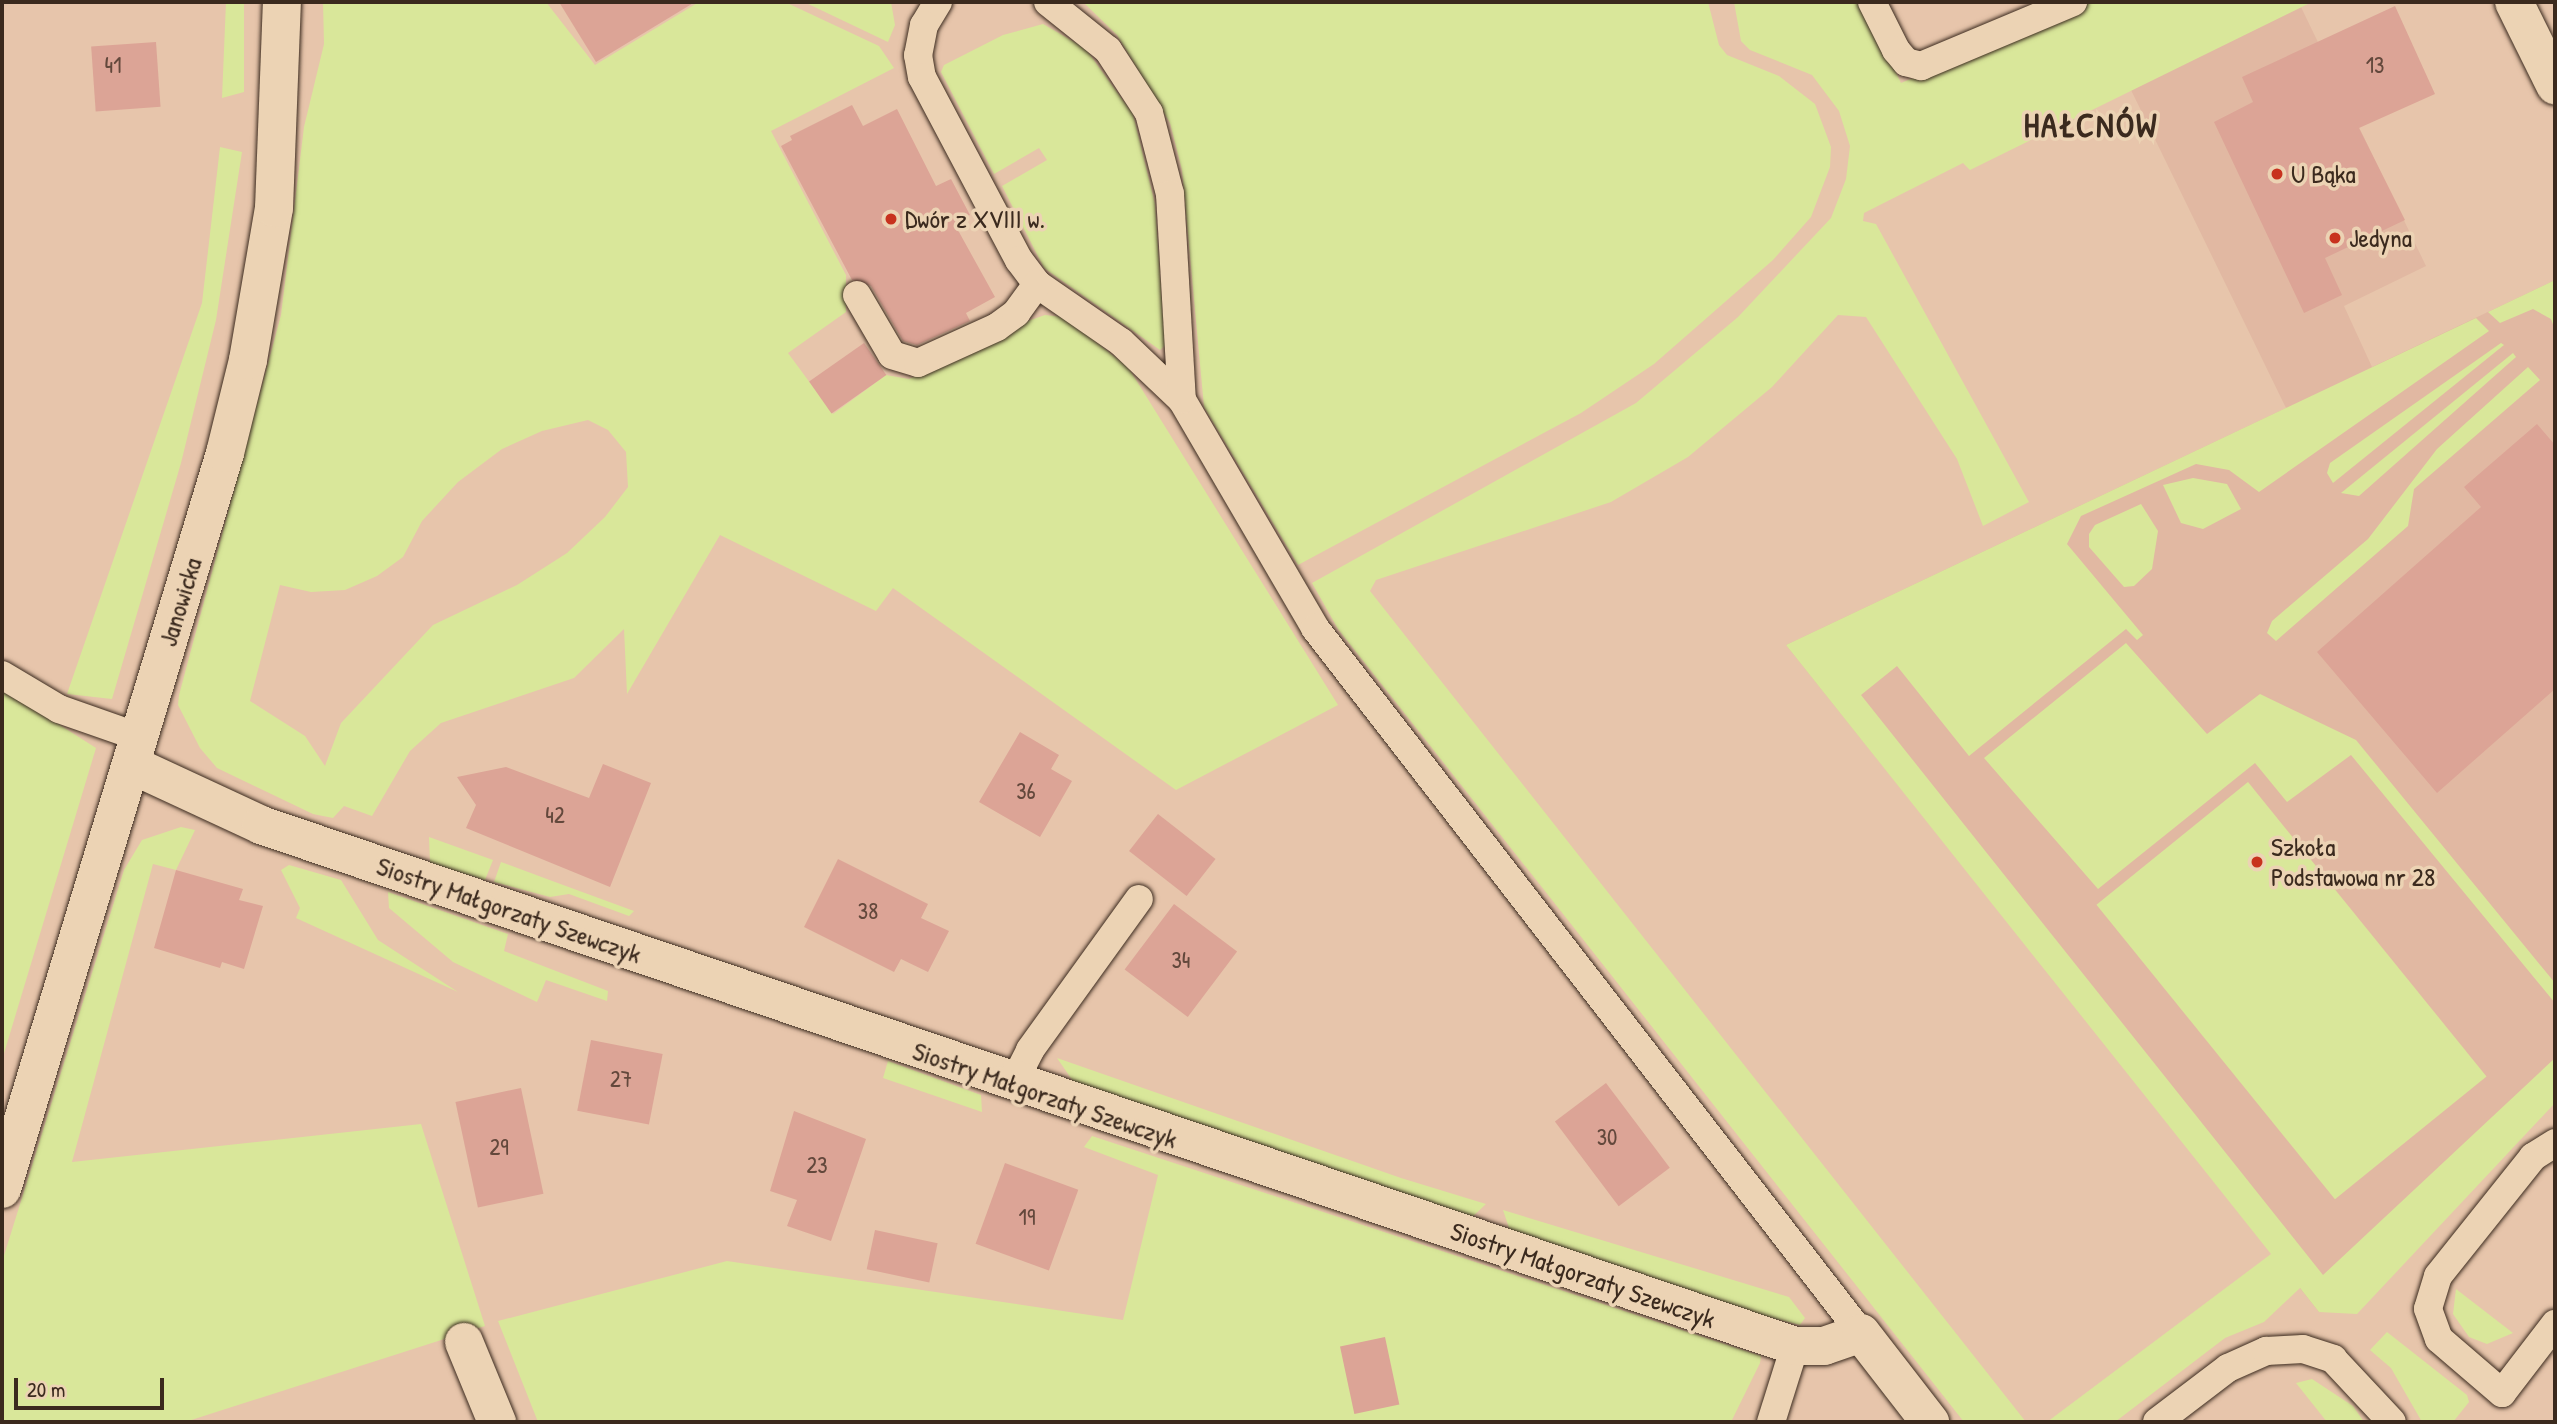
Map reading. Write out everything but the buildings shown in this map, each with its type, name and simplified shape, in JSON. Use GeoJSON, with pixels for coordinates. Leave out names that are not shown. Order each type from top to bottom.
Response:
{"type":"FeatureCollection","features":[{"type":"Feature","properties":{"kind":"street","name":"Janowicka"},"geometry":{"type":"LineString","coordinates":[[2,1189],[225,453],[253,333],[274,208],[282,2]]}},
{"type":"Feature","properties":{"kind":"street"},"geometry":{"type":"LineString","coordinates":[[2514,2],[2555,85]]}},
{"type":"Feature","properties":{"kind":"street","name":"Siostry Małgorzaty Szewczyk"},"geometry":{"type":"LineString","coordinates":[[135,751],[261,825],[1013,1084],[1795,1346],[1824,1346],[1861,1333]]}},
{"type":"Feature","properties":{"kind":"street"},"geometry":{"type":"LineString","coordinates":[[1861,1333],[1930,1422]]}},
{"type":"Feature","properties":{"kind":"street"},"geometry":{"type":"LineString","coordinates":[[464,1342],[497,1422]]}},
{"type":"Feature","properties":{"kind":"lane"},"geometry":{"type":"LineString","coordinates":[[938,2],[925,24],[918,55],[922,77],[1019,260],[1037,284],[1121,342],[1182,401],[1315,628],[1861,1333]]}},
{"type":"Feature","properties":{"kind":"lane"},"geometry":{"type":"LineString","coordinates":[[1048,2],[1108,50],[1149,113],[1170,194],[1182,401]]}},
{"type":"Feature","properties":{"kind":"lane"},"geometry":{"type":"LineString","coordinates":[[1872,2],[1896,50],[1906,62],[1921,66],[2073,2]]}},
{"type":"Feature","properties":{"kind":"lane"},"geometry":{"type":"LineString","coordinates":[[857,295],[892,355],[918,363],[997,327],[1016,313],[1037,284]]}},
{"type":"Feature","properties":{"kind":"lane"},"geometry":{"type":"LineString","coordinates":[[2,675],[135,751]]}},
{"type":"Feature","properties":{"kind":"lane"},"geometry":{"type":"LineString","coordinates":[[1013,1084],[1030,1051],[1139,900]]}},
{"type":"Feature","properties":{"kind":"lane"},"geometry":{"type":"LineString","coordinates":[[2555,1143],[2533,1157],[2438,1276],[2428,1309],[2439,1339],[2502,1393],[2555,1324]]}},
{"type":"Feature","properties":{"kind":"lane"},"geometry":{"type":"LineString","coordinates":[[1771,1422],[1795,1346]]}},
{"type":"Feature","properties":{"kind":"lane"},"geometry":{"type":"LineString","coordinates":[[2157,1422],[2228,1368],[2266,1351],[2303,1349],[2333,1359],[2392,1422]]}},
{"type":"Feature","properties":{"kind":"shaded area","name":"Szkoła Podstawowa nr 28"},"geometry":{"type":"Polygon","coordinates":[[[2301,7],[2426,266],[2344,306],[2372,367],[2555,280],[2555,1078],[2319,1312],[1786,645],[2286,408],[2131,90],[2301,7]]]}},
{"type":"Feature","properties":{"kind":"green space"},"geometry":{"type":"Polygon","coordinates":[[[226,2],[244,2],[244,92],[222,98],[226,2]]]}},
{"type":"Feature","properties":{"kind":"green space"},"geometry":{"type":"Polygon","coordinates":[[[323,2],[546,2],[595,65],[699,2],[785,2],[879,46],[894,68],[771,131],[846,275],[846,312],[788,353],[833,414],[886,375],[909,379],[1025,322],[1045,315],[1064,317],[1128,367],[1338,705],[1176,790],[893,588],[876,611],[720,535],[627,694],[624,629],[574,678],[441,723],[410,751],[372,816],[344,806],[333,818],[313,814],[217,768],[200,748],[178,705],[179,695],[281,315],[304,127],[324,44],[323,2]],[[588,420],[542,431],[502,449],[458,482],[422,521],[403,557],[377,576],[345,590],[311,592],[280,585],[250,701],[305,736],[325,766],[341,723],[433,625],[517,585],[567,553],[605,517],[628,487],[626,452],[608,430],[588,420]]]}},
{"type":"Feature","properties":{"kind":"green space"},"geometry":{"type":"Polygon","coordinates":[[[804,2],[891,2],[895,25],[888,42],[804,2]]]}},
{"type":"Feature","properties":{"kind":"green space"},"geometry":{"type":"Polygon","coordinates":[[[1083,2],[1708,2],[1719,45],[1727,55],[1779,76],[1815,104],[1831,147],[1830,167],[1811,217],[1773,260],[1654,364],[1581,413],[1298,565],[1204,407],[1182,170],[1170,123],[1117,35],[1083,2]]]}},
{"type":"Feature","properties":{"kind":"green space"},"geometry":{"type":"Polygon","coordinates":[[[1734,2],[1862,2],[1901,83],[2092,2],[2312,2],[1970,170],[1963,163],[1864,213],[1863,221],[1876,224],[2029,502],[1983,526],[1957,459],[1866,317],[1838,315],[1772,387],[1688,457],[1611,502],[1376,580],[1370,591],[2026,1422],[1964,1422],[1338,629],[1312,583],[1636,403],[1738,317],[1831,218],[1846,179],[1850,146],[1839,111],[1812,75],[1750,50],[1741,41],[1734,2]]]}},
{"type":"Feature","properties":{"kind":"green space"},"geometry":{"type":"Polygon","coordinates":[[[1043,24],[1085,48],[1133,114],[1155,204],[1165,345],[1160,350],[1044,268],[1002,186],[1047,160],[1039,148],[994,174],[941,72],[944,65],[1003,35],[1043,24]]]}},
{"type":"Feature","properties":{"kind":"green space"},"geometry":{"type":"Polygon","coordinates":[[[220,147],[242,152],[216,320],[181,463],[112,699],[67,694],[202,303],[220,147]]]}},
{"type":"Feature","properties":{"kind":"green space"},"geometry":{"type":"Polygon","coordinates":[[[2555,280],[2555,330],[2551,319],[2533,309],[2500,323],[2488,312],[2555,280]]]}},
{"type":"Feature","properties":{"kind":"green space"},"geometry":{"type":"Polygon","coordinates":[[[2476,318],[2489,331],[2259,492],[2229,470],[2196,464],[2081,516],[2067,544],[2143,635],[2137,640],[2126,629],[1969,756],[1897,666],[1861,695],[2323,1275],[2555,1058],[2555,1103],[2357,1314],[2319,1312],[2300,1288],[2264,1322],[2225,1338],[2115,1422],[2047,1422],[2271,1254],[1786,645],[2476,318]]]}},
{"type":"Feature","properties":{"kind":"green space"},"geometry":{"type":"Polygon","coordinates":[[[2501,343],[2504,345],[2333,483],[2327,473],[2330,463],[2501,343]]]}},
{"type":"Feature","properties":{"kind":"green space"},"geometry":{"type":"Polygon","coordinates":[[[2513,353],[2516,357],[2359,496],[2341,493],[2513,353]]]}},
{"type":"Feature","properties":{"kind":"green space"},"geometry":{"type":"Polygon","coordinates":[[[2528,367],[2540,380],[2414,489],[2408,526],[2276,641],[2267,633],[2272,621],[2368,539],[2437,449],[2528,367]]]}},
{"type":"Feature","properties":{"kind":"green space"},"geometry":{"type":"Polygon","coordinates":[[[2193,478],[2227,484],[2241,509],[2203,529],[2181,523],[2163,485],[2193,478]]]}},
{"type":"Feature","properties":{"kind":"green space"},"geometry":{"type":"Polygon","coordinates":[[[2141,504],[2158,531],[2152,569],[2134,586],[2124,587],[2089,547],[2089,534],[2095,525],[2141,504]]]}},
{"type":"Feature","properties":{"kind":"green space"},"geometry":{"type":"Polygon","coordinates":[[[2126,643],[2207,734],[2260,694],[2356,740],[2555,983],[2555,1003],[2351,755],[2287,802],[2255,763],[2098,889],[1984,758],[2126,643]]]}},
{"type":"Feature","properties":{"kind":"green space"},"geometry":{"type":"Polygon","coordinates":[[[2,688],[96,748],[2,1060],[2,688]]]}},
{"type":"Feature","properties":{"kind":"green space"},"geometry":{"type":"Polygon","coordinates":[[[2248,782],[2487,1077],[2335,1199],[2096,905],[2248,782]]]}},
{"type":"Feature","properties":{"kind":"green space"},"geometry":{"type":"Polygon","coordinates":[[[181,827],[195,830],[176,870],[153,864],[72,1162],[421,1124],[485,1326],[185,1422],[2,1422],[2,1262],[124,870],[142,840],[181,827]]]}},
{"type":"Feature","properties":{"kind":"green space"},"geometry":{"type":"Polygon","coordinates":[[[429,837],[493,860],[485,880],[430,863],[429,837]]]}},
{"type":"Feature","properties":{"kind":"green space"},"geometry":{"type":"Polygon","coordinates":[[[501,862],[634,911],[629,916],[569,894],[550,897],[494,882],[501,862]]]}},
{"type":"Feature","properties":{"kind":"green space"},"geometry":{"type":"Polygon","coordinates":[[[289,865],[341,880],[378,940],[458,992],[296,918],[300,908],[281,870],[289,865]]]}},
{"type":"Feature","properties":{"kind":"green space"},"geometry":{"type":"Polygon","coordinates":[[[388,892],[508,934],[504,951],[608,991],[607,1001],[546,980],[537,1002],[453,962],[389,908],[388,892]]]}},
{"type":"Feature","properties":{"kind":"green space"},"geometry":{"type":"Polygon","coordinates":[[[1057,1058],[1401,1178],[1486,1204],[1470,1219],[1075,1084],[1057,1058]]]}},
{"type":"Feature","properties":{"kind":"green space"},"geometry":{"type":"Polygon","coordinates":[[[888,1061],[981,1095],[982,1112],[883,1078],[888,1061]]]}},
{"type":"Feature","properties":{"kind":"green space"},"geometry":{"type":"Polygon","coordinates":[[[1092,1136],[1761,1356],[1760,1363],[1731,1422],[538,1422],[498,1321],[727,1261],[1123,1320],[1158,1175],[1084,1147],[1092,1136]]]}},
{"type":"Feature","properties":{"kind":"green space"},"geometry":{"type":"Polygon","coordinates":[[[1503,1210],[1789,1297],[1805,1318],[1800,1325],[1740,1310],[1510,1231],[1503,1210]]]}},
{"type":"Feature","properties":{"kind":"green space"},"geometry":{"type":"Polygon","coordinates":[[[2456,1289],[2513,1333],[2487,1344],[2469,1337],[2453,1314],[2456,1289]]]}},
{"type":"Feature","properties":{"kind":"green space"},"geometry":{"type":"Polygon","coordinates":[[[2387,1332],[2467,1395],[2469,1402],[2453,1422],[2422,1422],[2391,1368],[2370,1350],[2387,1332]]]}},
{"type":"Feature","properties":{"kind":"green space"},"geometry":{"type":"Polygon","coordinates":[[[2312,1379],[2353,1406],[2364,1422],[2327,1422],[2296,1383],[2312,1379]]]}},
{"type":"Feature","properties":{"kind":"place","name":"U Bąka"},"geometry":{"type":"Point","coordinates":[2277,174]}},
{"type":"Feature","properties":{"kind":"place","name":"Dwór z XVIII w."},"geometry":{"type":"Point","coordinates":[891,219]}},
{"type":"Feature","properties":{"kind":"place","name":"Jedyna"},"geometry":{"type":"Point","coordinates":[2335,238]}},
{"type":"Feature","properties":{"kind":"place","name":"Szkoła Podstawowa nr 28"},"geometry":{"type":"Point","coordinates":[2257,862]}},
{"type":"Feature","properties":{"kind":"district","name":"HAŁCNÓW"},"geometry":{"type":"Point","coordinates":[2091,126]}}]}
